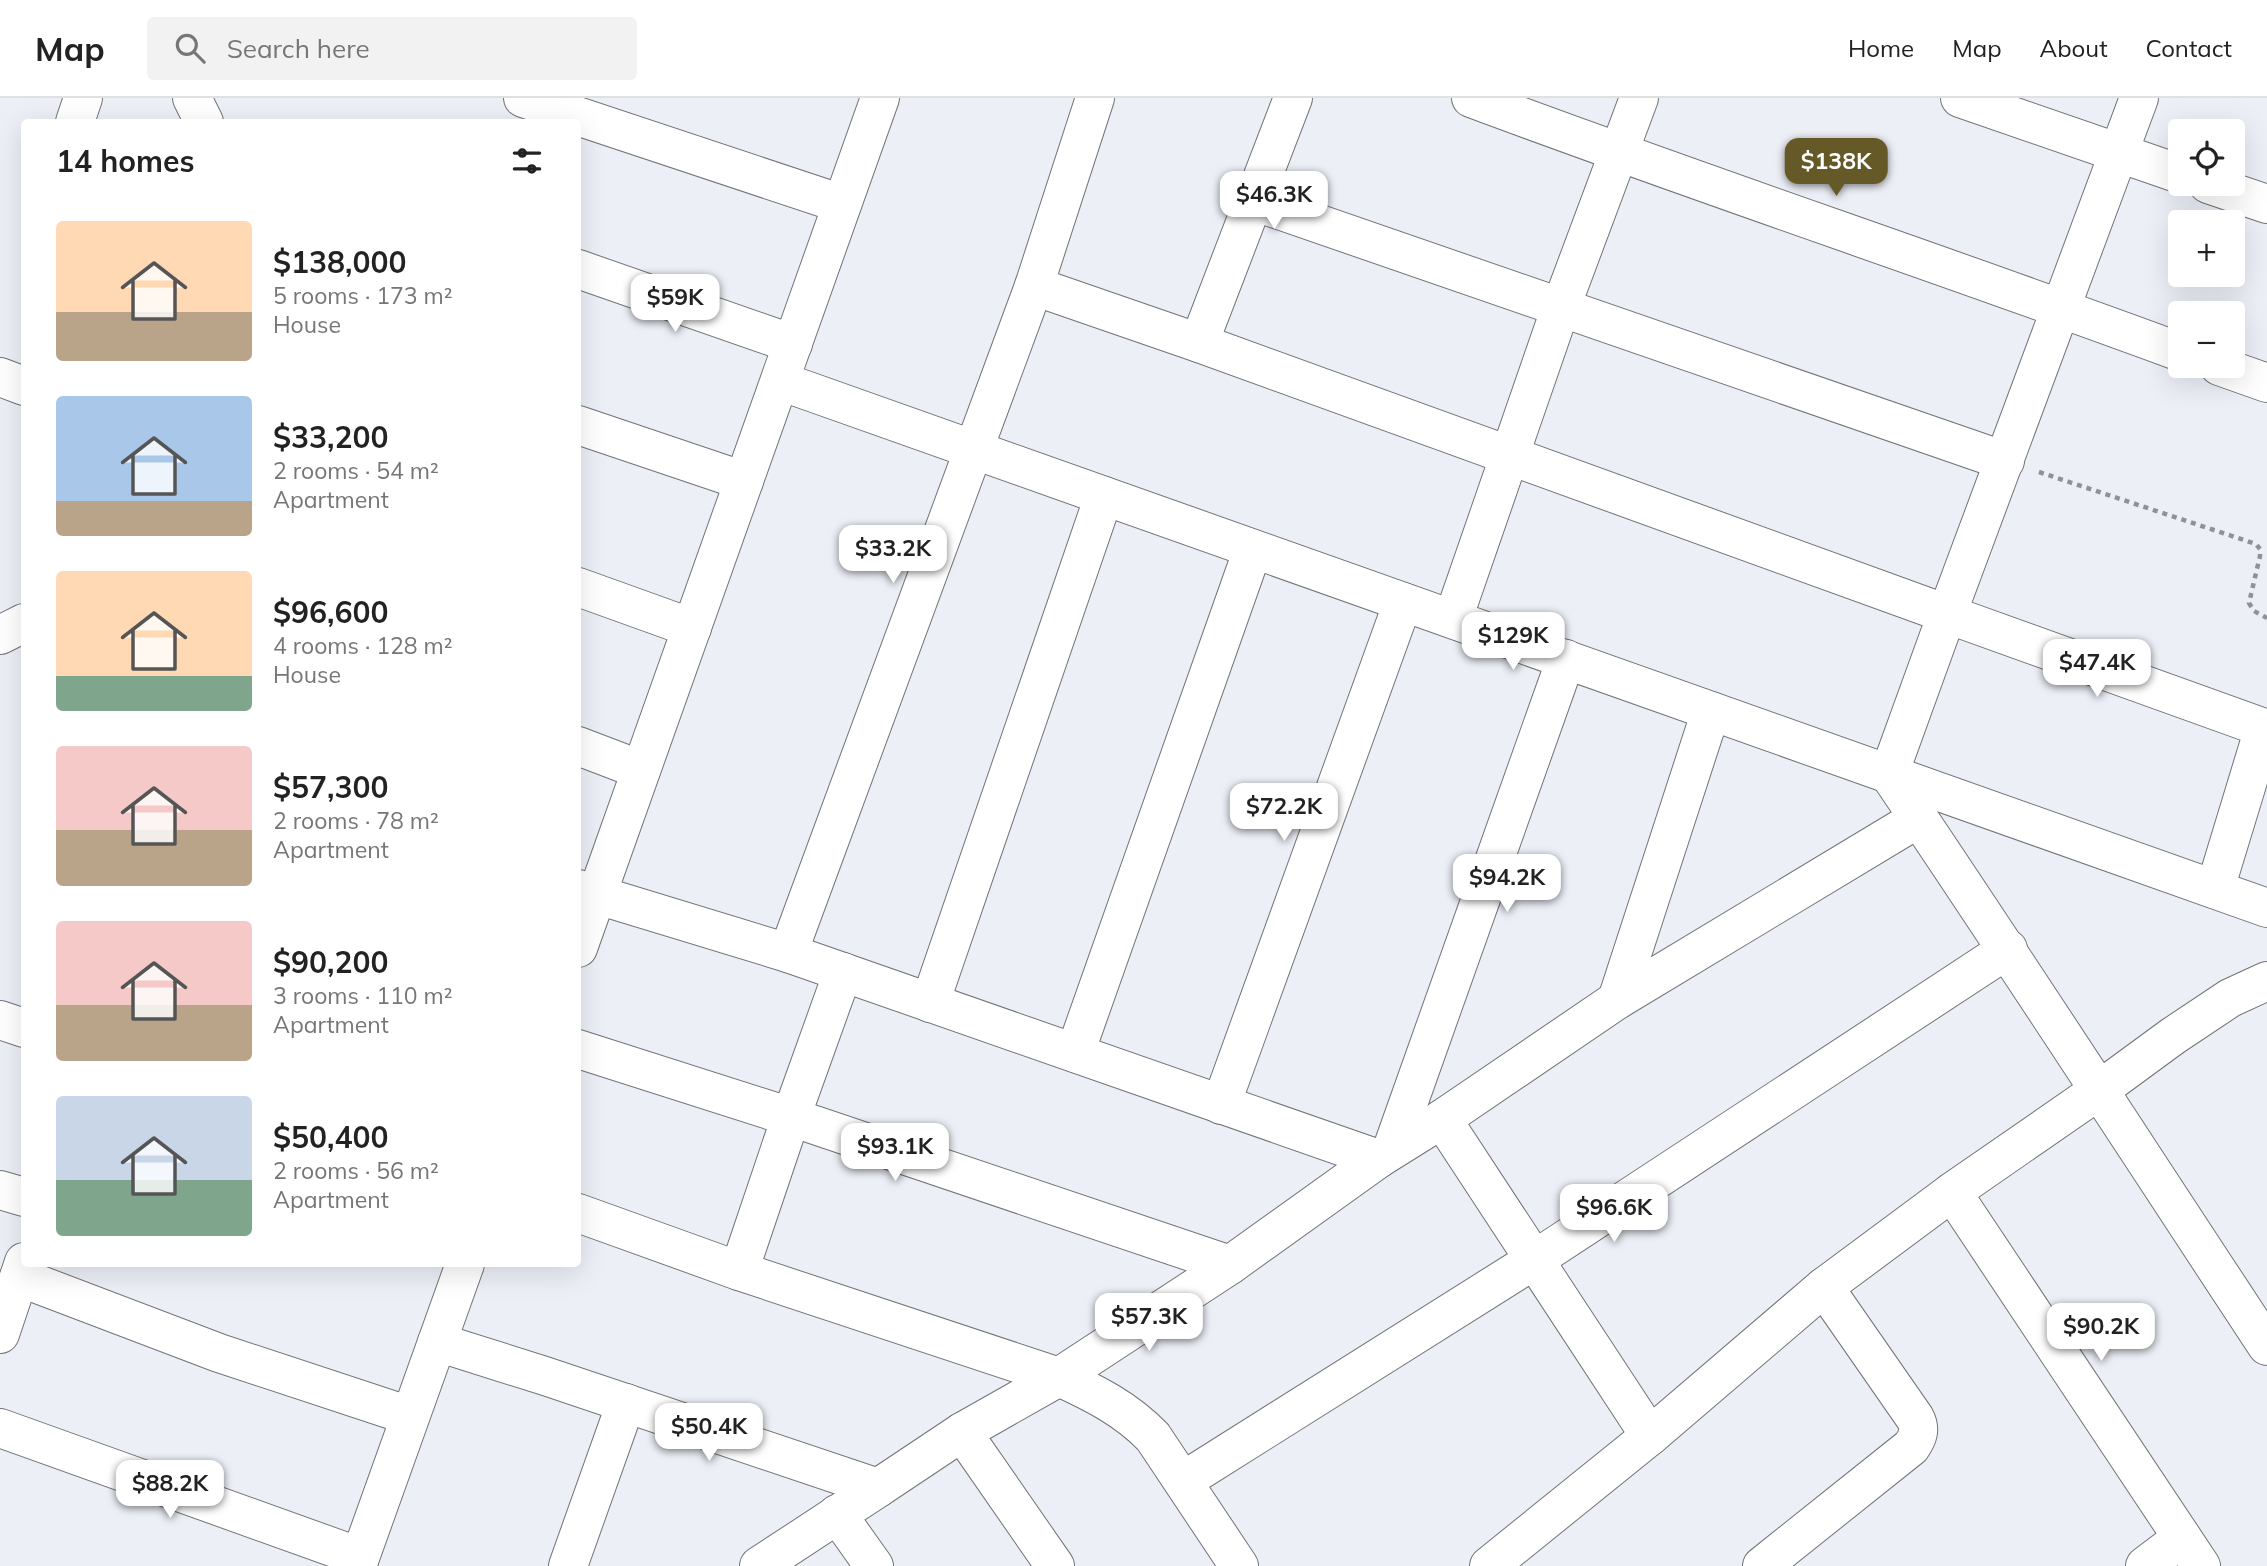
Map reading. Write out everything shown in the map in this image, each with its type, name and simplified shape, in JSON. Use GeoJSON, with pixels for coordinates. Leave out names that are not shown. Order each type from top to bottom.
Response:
{"type":"FeatureCollection","features":[{"type":"Feature","properties":{"kind":"street"},"geometry":{"type":"LineString","coordinates":[[76,119],[83,98]]}},
{"type":"Feature","properties":{"kind":"street"},"geometry":{"type":"LineString","coordinates":[[192,98],[202,119]]}},
{"type":"Feature","properties":{"kind":"street"},"geometry":{"type":"LineString","coordinates":[[523,98],[842,205]]}},
{"type":"Feature","properties":{"kind":"street"},"geometry":{"type":"LineString","coordinates":[[788,953],[1034,286],[1095,98]]}},
{"type":"Feature","properties":{"kind":"street"},"geometry":{"type":"LineString","coordinates":[[1199,343],[1293,98]]}},
{"type":"Feature","properties":{"kind":"street"},"geometry":{"type":"LineString","coordinates":[[1471,98],[2168,348]]}},
{"type":"Feature","properties":{"kind":"street"},"geometry":{"type":"LineString","coordinates":[[1453,620],[1561,307],[1639,98]]}},
{"type":"Feature","properties":{"kind":"street"},"geometry":{"type":"LineString","coordinates":[[1961,98],[2168,170]]}},
{"type":"Feature","properties":{"kind":"street"},"geometry":{"type":"LineString","coordinates":[[1889,774],[2139,98]]}},
{"type":"Feature","properties":{"kind":"street"},"geometry":{"type":"LineString","coordinates":[[581,929],[587,892],[641,770],[842,205],[875,99]]}},
{"type":"Feature","properties":{"kind":"street"},"geometry":{"type":"LineString","coordinates":[[2243,196],[2267,204]]}},
{"type":"Feature","properties":{"kind":"street"},"geometry":{"type":"LineString","coordinates":[[1253,201],[2005,461]]}},
{"type":"Feature","properties":{"kind":"street"},"geometry":{"type":"LineString","coordinates":[[581,270],[793,344]]}},
{"type":"Feature","properties":{"kind":"street"},"geometry":{"type":"LineString","coordinates":[[1034,286],[1199,343],[2265,728],[2215,889]]}},
{"type":"Feature","properties":{"kind":"street"},"geometry":{"type":"LineString","coordinates":[[2245,375],[2267,383]]}},
{"type":"Feature","properties":{"kind":"street"},"geometry":{"type":"LineString","coordinates":[[0,377],[21,385]]}},
{"type":"Feature","properties":{"kind":"street"},"geometry":{"type":"LineString","coordinates":[[779,381],[2267,908]]}},
{"type":"Feature","properties":{"kind":"street"},"geometry":{"type":"LineString","coordinates":[[581,426],[744,481]]}},
{"type":"Feature","properties":{"kind":"street"},"geometry":{"type":"LineString","coordinates":[[930,1003],[1104,496]]}},
{"type":"Feature","properties":{"kind":"street"},"geometry":{"type":"LineString","coordinates":[[1075,1054],[1253,549]]}},
{"type":"Feature","properties":{"kind":"street"},"geometry":{"type":"LineString","coordinates":[[581,588],[692,628]]}},
{"type":"Feature","properties":{"kind":"street"},"geometry":{"type":"LineString","coordinates":[[1221,1105],[1403,602]]}},
{"type":"Feature","properties":{"kind":"street"},"geometry":{"type":"LineString","coordinates":[[0,635],[21,624]]}},
{"type":"Feature","properties":{"kind":"street"},"geometry":{"type":"LineString","coordinates":[[1385,1154],[1566,659]]}},
{"type":"Feature","properties":{"kind":"street"},"geometry":{"type":"LineString","coordinates":[[1617,1000],[1712,711]]}},
{"type":"Feature","properties":{"kind":"street"},"geometry":{"type":"LineString","coordinates":[[581,747],[641,770]]}},
{"type":"Feature","properties":{"kind":"street"},"geometry":{"type":"LineString","coordinates":[[1889,774],[2008,949],[2098,1091],[2267,1346]]}},
{"type":"Feature","properties":{"kind":"street"},"geometry":{"type":"LineString","coordinates":[[759,1566],[962,1432],[1059,1377],[1230,1265],[1385,1154],[1442,1119],[1617,1000],[1919,818]]}},
{"type":"Feature","properties":{"kind":"street"},"geometry":{"type":"LineString","coordinates":[[587,892],[788,953],[1221,1105],[1385,1154]]}},
{"type":"Feature","properties":{"kind":"street"},"geometry":{"type":"LineString","coordinates":[[1183,1481],[1534,1260],[2008,949]]}},
{"type":"Feature","properties":{"kind":"street"},"geometry":{"type":"LineString","coordinates":[[739,1271],[843,972]]}},
{"type":"Feature","properties":{"kind":"street"},"geometry":{"type":"LineString","coordinates":[[1489,1566],[1650,1436],[1824,1287],[1952,1192],[2173,1036],[2219,1006],[2267,981]]}},
{"type":"Feature","properties":{"kind":"street"},"geometry":{"type":"LineString","coordinates":[[0,1020],[21,1027]]}},
{"type":"Feature","properties":{"kind":"street"},"geometry":{"type":"LineString","coordinates":[[581,1050],[791,1117],[1230,1265]]}},
{"type":"Feature","properties":{"kind":"street"},"geometry":{"type":"LineString","coordinates":[[1442,1119],[1650,1436]]}},
{"type":"Feature","properties":{"kind":"street"},"geometry":{"type":"LineString","coordinates":[[0,1190],[21,1196]]}},
{"type":"Feature","properties":{"kind":"street"},"geometry":{"type":"LineString","coordinates":[[1952,1192],[2192,1552],[2145,1566]]}},
{"type":"Feature","properties":{"kind":"street"},"geometry":{"type":"LineString","coordinates":[[581,1214],[739,1271],[1059,1377],[1094,1393],[1138,1422],[1153,1437],[1239,1566]]}},
{"type":"Feature","properties":{"kind":"street"},"geometry":{"type":"LineString","coordinates":[[0,1427],[358,1561],[437,1342],[456,1267]]}},
{"type":"Feature","properties":{"kind":"street"},"geometry":{"type":"LineString","coordinates":[[0,1334],[22,1269],[219,1353],[410,1416]]}},
{"type":"Feature","properties":{"kind":"street"},"geometry":{"type":"LineString","coordinates":[[1762,1566],[1911,1447],[1919,1432],[1915,1418],[1824,1287]]}},
{"type":"Feature","properties":{"kind":"street"},"geometry":{"type":"LineString","coordinates":[[437,1342],[878,1488]]}},
{"type":"Feature","properties":{"kind":"street"},"geometry":{"type":"LineString","coordinates":[[568,1566],[626,1403]]}},
{"type":"Feature","properties":{"kind":"street"},"geometry":{"type":"LineString","coordinates":[[962,1432],[1055,1566]]}},
{"type":"Feature","properties":{"kind":"street"},"geometry":{"type":"LineString","coordinates":[[837,1514],[874,1566]]}},
{"type":"Feature","properties":{"kind":"path"},"geometry":{"type":"LineString","coordinates":[[2005,461],[2256,544],[2260,549],[2260,556],[2249,603],[2254,611],[2267,618]]}}]}
